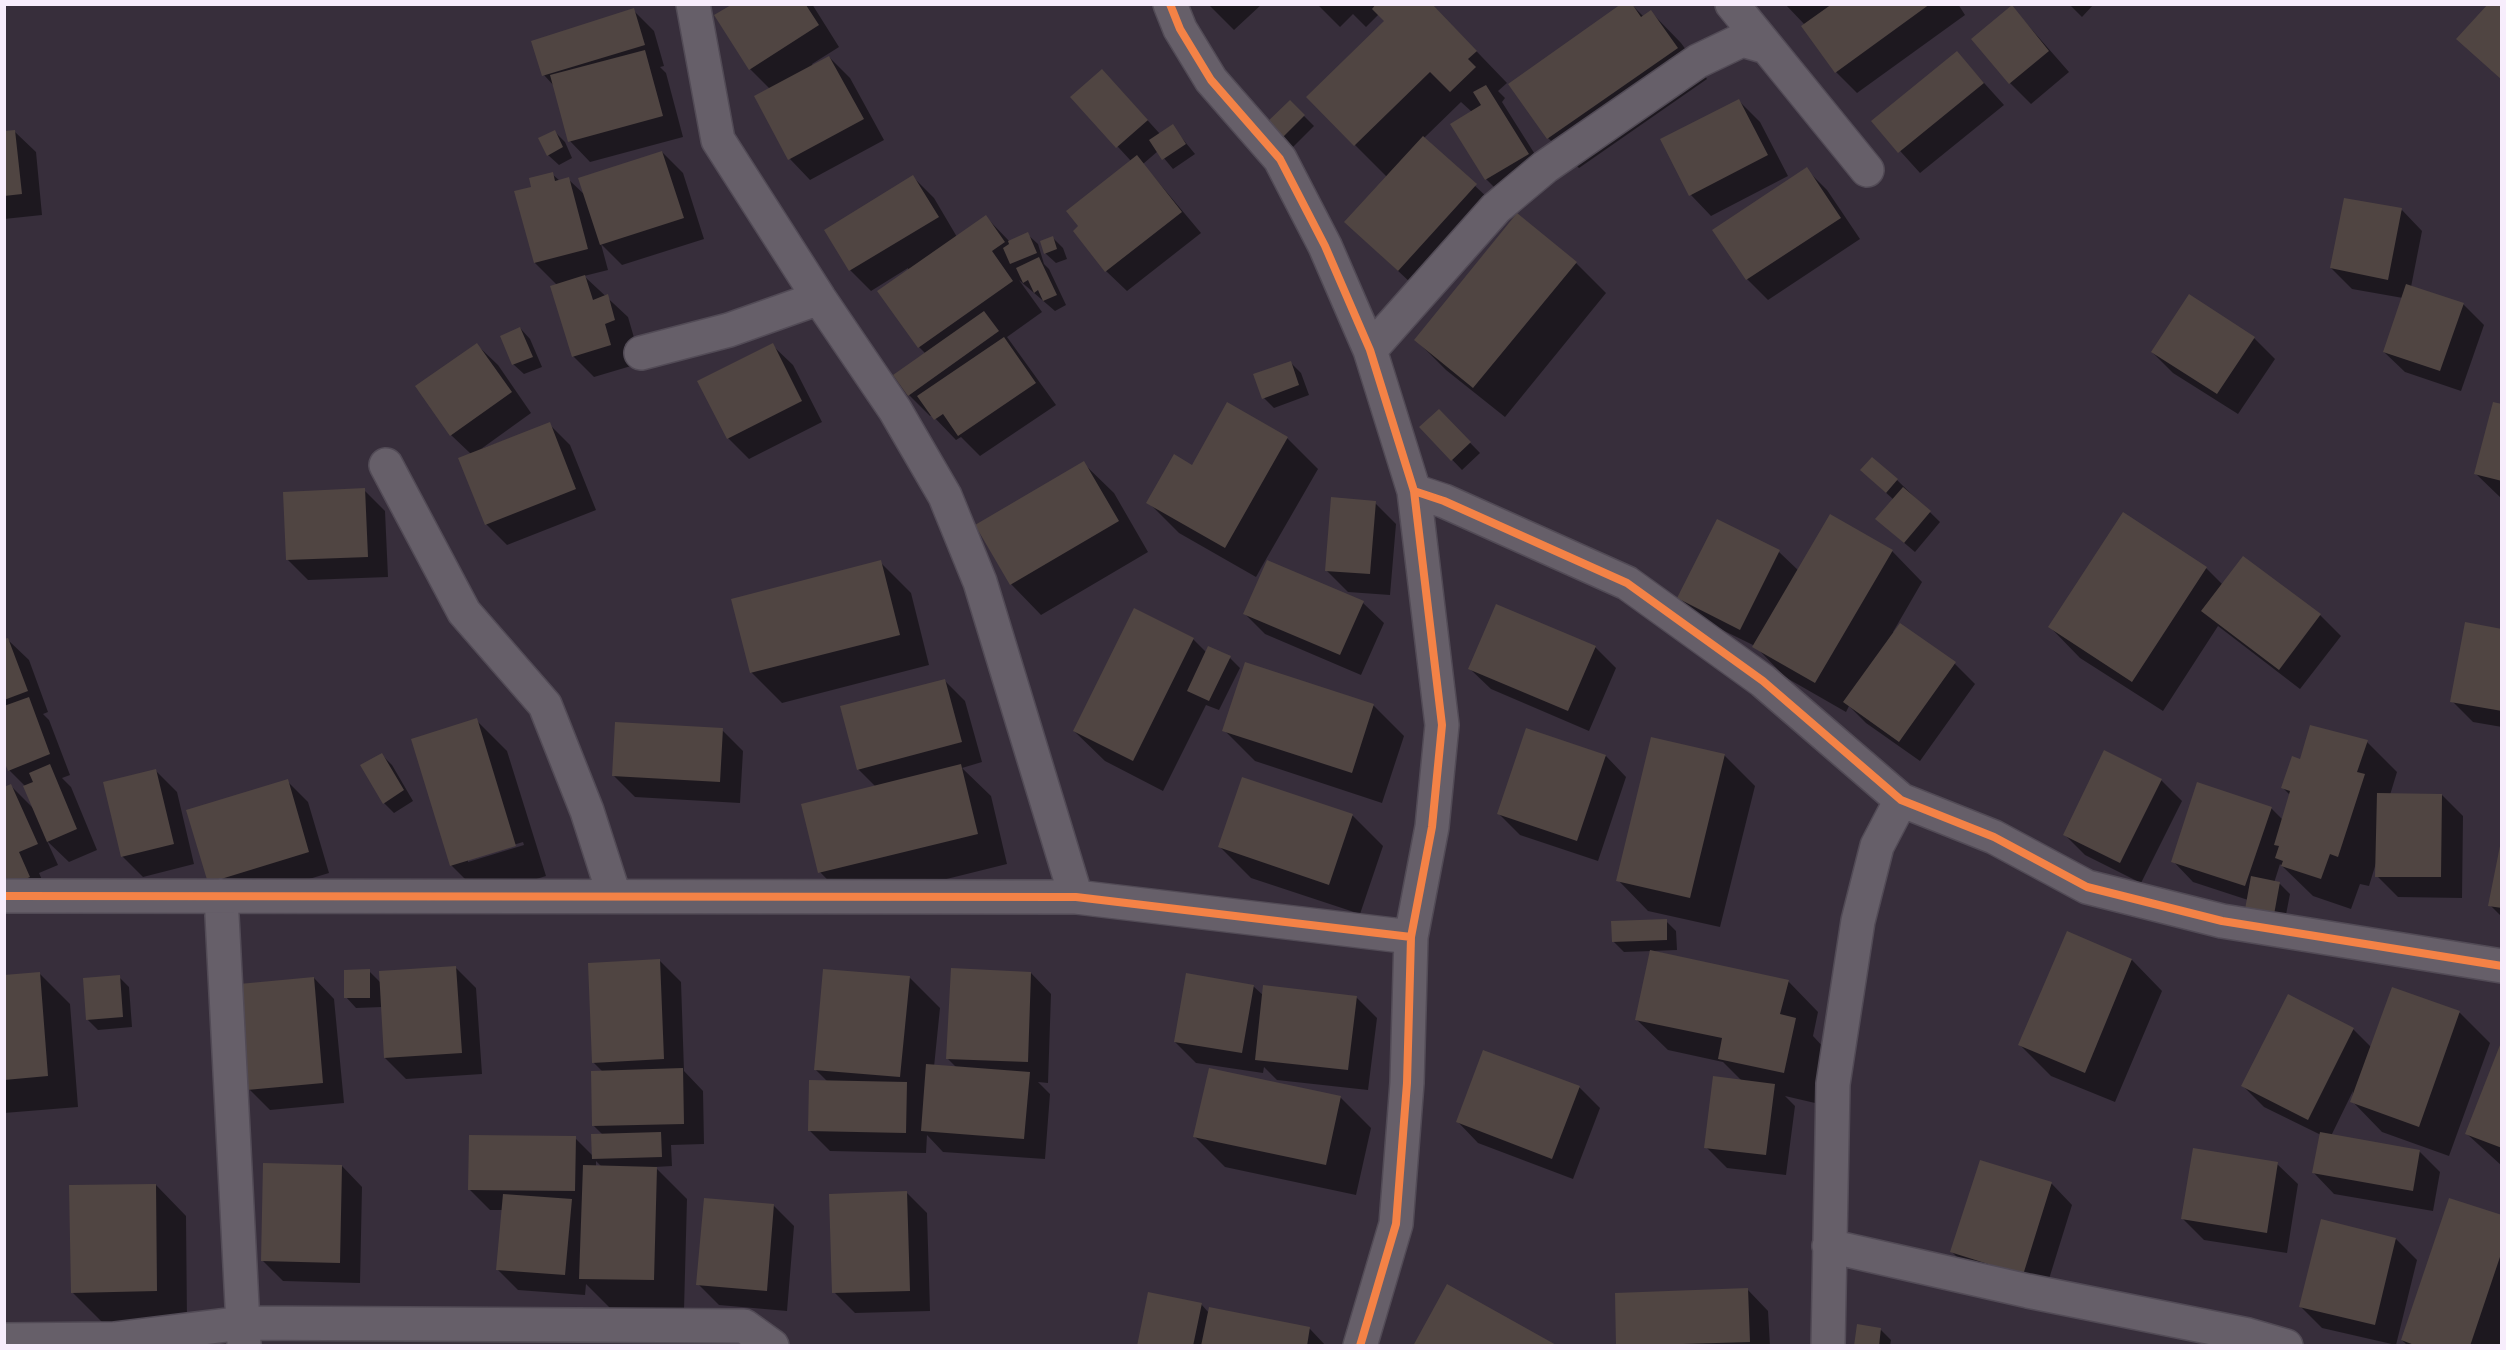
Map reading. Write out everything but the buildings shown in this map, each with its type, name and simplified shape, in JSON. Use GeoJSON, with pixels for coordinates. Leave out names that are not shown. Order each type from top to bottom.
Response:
{"type":"FeatureCollection","features":[{"type":"Feature","properties":{"kind":"street"},"geometry":{"type":"LineString","coordinates":[[693,4],[718,140],[819,298],[896,410],[945,496],[980,582],[1076,897]]}},
{"type":"Feature","properties":{"kind":"street"},"geometry":{"type":"LineString","coordinates":[[1170,4],[1180,29],[1211,80],[1280,159],[1325,246],[1370,350],[1414,491],[1442,725],[1432,827],[1411,937],[1407,1083],[1396,1224],[1360,1346]]}},
{"type":"Feature","properties":{"kind":"street"},"geometry":{"type":"LineString","coordinates":[[1732,4],[1763,46],[1867,170]]}},
{"type":"Feature","properties":{"kind":"street"},"geometry":{"type":"LineString","coordinates":[[1370,350],[1496,208],[1545,167],[1698,61],[1742,40],[1763,46]]}},
{"type":"Feature","properties":{"kind":"street"},"geometry":{"type":"LineString","coordinates":[[641,353],[729,330],[819,298]]}},
{"type":"Feature","properties":{"kind":"street"},"geometry":{"type":"LineString","coordinates":[[386,465],[464,612],[545,705],[587,811],[614,895]]}},
{"type":"Feature","properties":{"kind":"street"},"geometry":{"type":"LineString","coordinates":[[1414,491],[1444,501],[1627,583],[1763,681],[1901,800],[1994,837],[2087,887],[2222,921],[2502,966]]}},
{"type":"Feature","properties":{"kind":"street"},"geometry":{"type":"LineString","coordinates":[[1828,1346],[1833,1084],[1858,921],[1877,846],[1901,800]]}},
{"type":"Feature","properties":{"kind":"street"},"geometry":{"type":"LineString","coordinates":[[4,896],[1076,897],[1411,937]]}},
{"type":"Feature","properties":{"kind":"street"},"geometry":{"type":"LineString","coordinates":[[220,896],[243,1334]]}},
{"type":"Feature","properties":{"kind":"street"},"geometry":{"type":"LineString","coordinates":[[1829,1246],[2028,1291],[2248,1335],[2286,1346]]}},
{"type":"Feature","properties":{"kind":"street"},"geometry":{"type":"LineString","coordinates":[[4,1340],[744,1326],[775,1346]]}},
{"type":"Feature","properties":{"kind":"cycle path"},"geometry":{"type":"LineString","coordinates":[[1170,4],[1180,29],[1211,80],[1280,159],[1325,246],[1370,350],[1414,491],[1442,725],[1432,827],[1411,937],[1407,1083],[1396,1224],[1360,1346]]}},
{"type":"Feature","properties":{"kind":"cycle path"},"geometry":{"type":"LineString","coordinates":[[1414,491],[1444,501],[1627,583],[1763,681],[1901,800],[1994,837],[2087,887],[2222,921],[2502,966]]}},
{"type":"Feature","properties":{"kind":"cycle path"},"geometry":{"type":"LineString","coordinates":[[4,896],[1076,897],[1411,937]]}}]}
